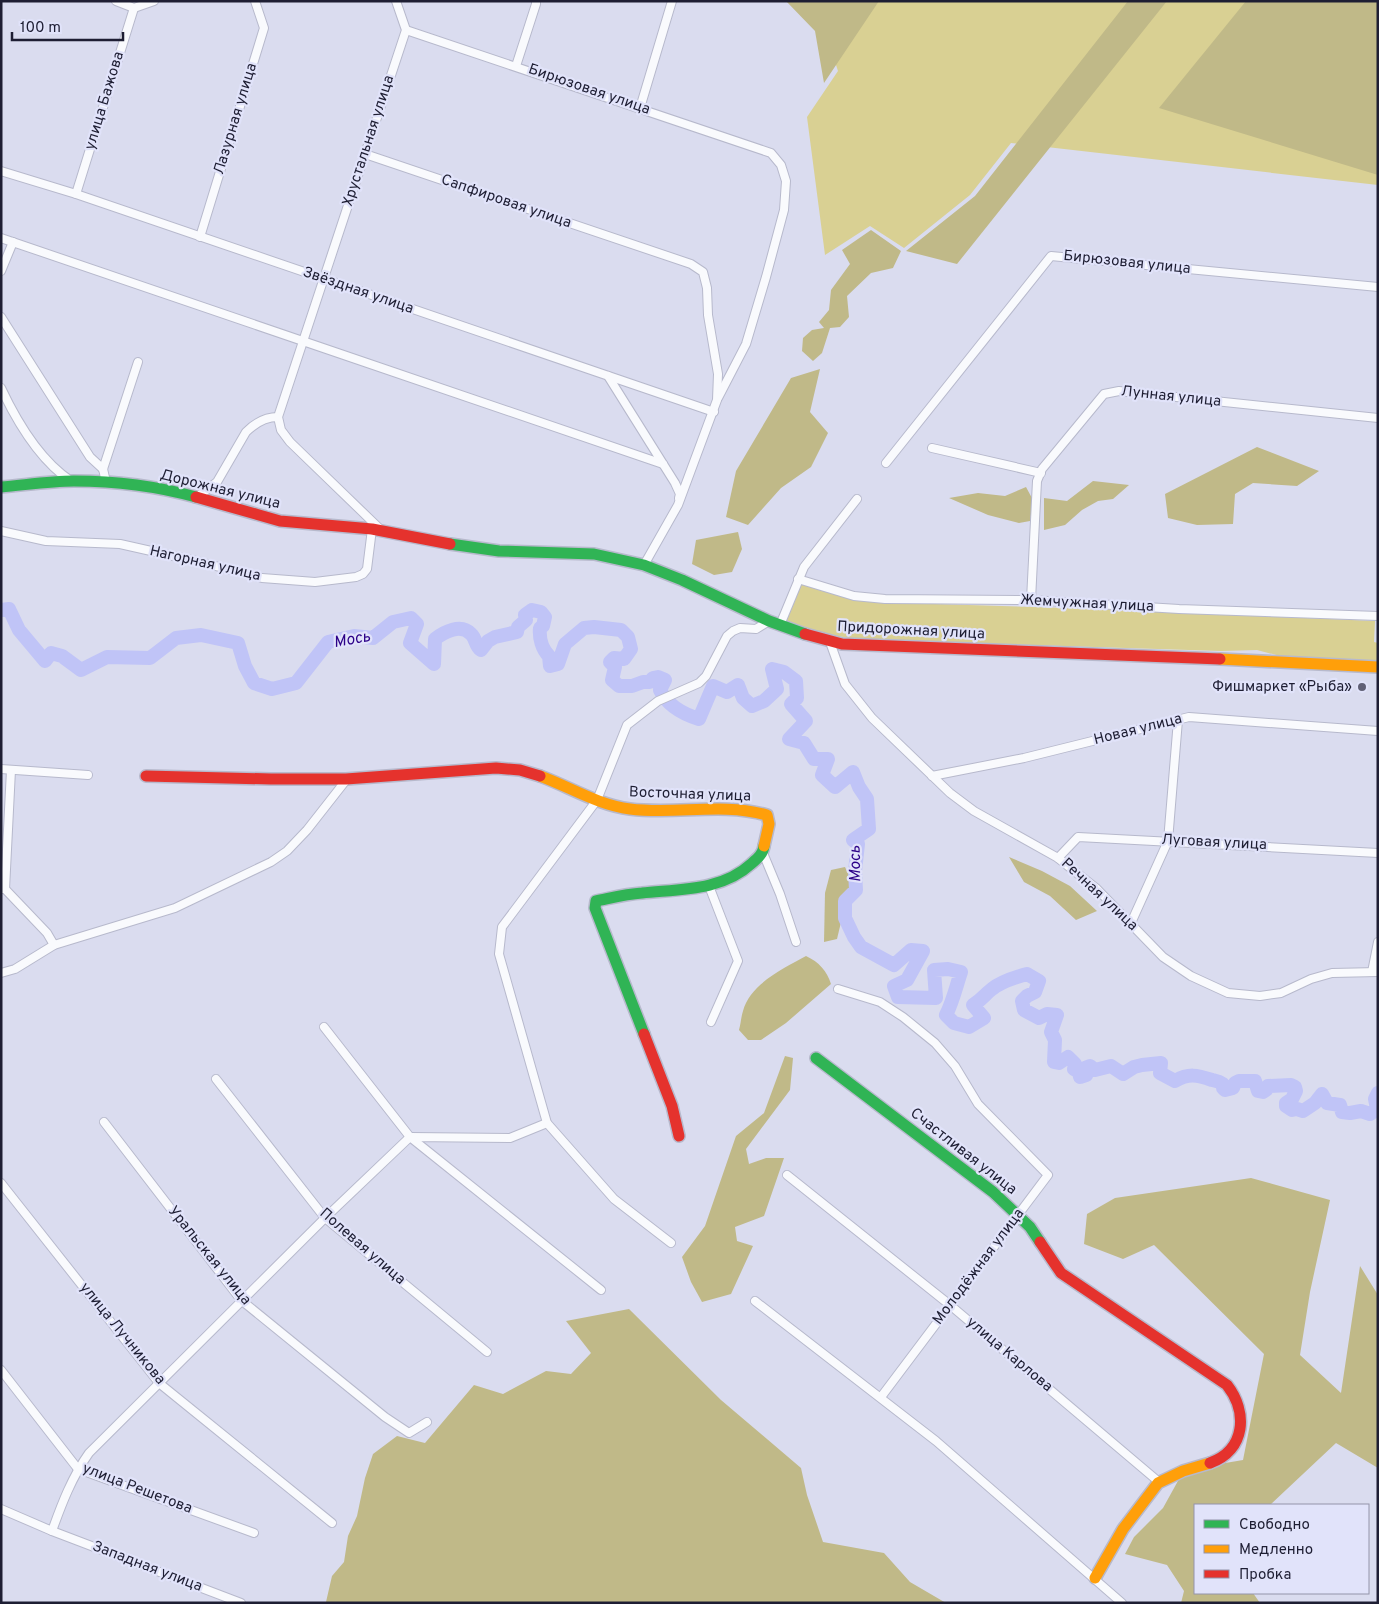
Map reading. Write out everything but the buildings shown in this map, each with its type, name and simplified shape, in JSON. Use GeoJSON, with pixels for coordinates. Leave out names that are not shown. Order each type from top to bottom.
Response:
{"type":"FeatureCollection","features":[{"type":"Feature","properties":{"kind":"street"},"geometry":{"type":"LineString","coordinates":[[116,1],[134,8],[154,1]]}},
{"type":"Feature","properties":{"kind":"street","name":"Лазурная улица"},"geometry":{"type":"LineString","coordinates":[[200,237],[264,28],[255,1]]}},
{"type":"Feature","properties":{"kind":"street"},"geometry":{"type":"LineString","coordinates":[[396,1],[406,30]]}},
{"type":"Feature","properties":{"kind":"street"},"geometry":{"type":"LineString","coordinates":[[516,66],[536,1]]}},
{"type":"Feature","properties":{"kind":"street"},"geometry":{"type":"LineString","coordinates":[[640,108],[672,1]]}},
{"type":"Feature","properties":{"kind":"street","name":"улица Бажова"},"geometry":{"type":"LineString","coordinates":[[76,194],[134,8]]}},
{"type":"Feature","properties":{"kind":"street","name":"Бирюзовая улица"},"geometry":{"type":"LineString","coordinates":[[406,30],[771,153],[781,165],[786,181],[784,210],[746,344],[717,400]]}},
{"type":"Feature","properties":{"kind":"street","name":"Хрустальная улица"},"geometry":{"type":"LineString","coordinates":[[278,417],[406,30]]}},
{"type":"Feature","properties":{"kind":"street","name":"Сапфировая улица"},"geometry":{"type":"LineString","coordinates":[[365,154],[691,264],[703,272],[718,374],[717,400]]}},
{"type":"Feature","properties":{"kind":"street","name":"Звёздная улица"},"geometry":{"type":"LineString","coordinates":[[1,171],[76,194],[323,280],[714,412]]}},
{"type":"Feature","properties":{"kind":"street"},"geometry":{"type":"LineString","coordinates":[[1,238],[663,464]]}},
{"type":"Feature","properties":{"kind":"street"},"geometry":{"type":"LineString","coordinates":[[1,271],[13,242]]}},
{"type":"Feature","properties":{"kind":"street","name":"Бирюзовая улица"},"geometry":{"type":"LineString","coordinates":[[886,463],[1051,256],[1378,288]]}},
{"type":"Feature","properties":{"kind":"street"},"geometry":{"type":"LineString","coordinates":[[1,317],[90,457],[103,469]]}},
{"type":"Feature","properties":{"kind":"street"},"geometry":{"type":"LineString","coordinates":[[106,482],[103,469],[138,362]]}},
{"type":"Feature","properties":{"kind":"street"},"geometry":{"type":"LineString","coordinates":[[608,376],[680,494],[678,505]]}},
{"type":"Feature","properties":{"kind":"street"},"geometry":{"type":"LineString","coordinates":[[1,388],[13,413],[28,437],[59,473],[72,481]]}},
{"type":"Feature","properties":{"kind":"street","name":"Лунная улица"},"geometry":{"type":"LineString","coordinates":[[1031,600],[1037,481],[1042,469],[1104,394],[1119,391],[1378,418]]}},
{"type":"Feature","properties":{"kind":"street"},"geometry":{"type":"LineString","coordinates":[[644,565],[678,505],[717,400]]}},
{"type":"Feature","properties":{"kind":"street"},"geometry":{"type":"LineString","coordinates":[[1,401],[13,413]]}},
{"type":"Feature","properties":{"kind":"street"},"geometry":{"type":"LineString","coordinates":[[196,498],[216,482],[246,432],[252,426],[270,417],[278,417],[281,430],[290,442],[377,530]]}},
{"type":"Feature","properties":{"kind":"street"},"geometry":{"type":"LineString","coordinates":[[932,448],[1041,473]]}},
{"type":"Feature","properties":{"kind":"street","name":"Дорожная улица"},"geometry":{"type":"LineString","coordinates":[[1,487],[72,481],[106,482],[168,489],[280,521],[377,530]]}},
{"type":"Feature","properties":{"kind":"street"},"geometry":{"type":"LineString","coordinates":[[671,1243],[614,1199],[547,1123],[499,954],[502,927],[597,800],[627,725],[658,701],[699,683],[706,676],[727,636],[733,631],[740,628],[756,629],[774,623],[814,553],[857,499]]}},
{"type":"Feature","properties":{"kind":"street","name":"Нагорная улица"},"geometry":{"type":"LineString","coordinates":[[1,532],[46,540],[120,544],[262,578],[315,582],[356,577],[363,574],[367,569],[377,530]]}},
{"type":"Feature","properties":{"kind":"street","name":"Придорожная улица"},"geometry":{"type":"LineString","coordinates":[[377,530],[461,546],[499,551],[594,554],[644,565],[682,580],[774,623],[830,642],[855,645],[1197,657],[1378,667]]}},
{"type":"Feature","properties":{"kind":"street","name":"Жемчужная улица"},"geometry":{"type":"LineString","coordinates":[[798,579],[865,598],[896,600],[1031,600],[1179,609],[1378,616]]}},
{"type":"Feature","properties":{"kind":"street","name":"Речная улица"},"geometry":{"type":"LineString","coordinates":[[830,642],[845,684],[872,718],[950,793],[974,811],[1058,858],[1097,889],[1163,957],[1191,976],[1228,993],[1260,996],[1281,994],[1311,979],[1332,973],[1375,972]]}},
{"type":"Feature","properties":{"kind":"street","name":"Новая улица"},"geometry":{"type":"LineString","coordinates":[[932,776],[1024,758],[1189,718],[1378,731]]}},
{"type":"Feature","properties":{"kind":"street"},"geometry":{"type":"LineString","coordinates":[[1131,924],[1168,840],[1178,720]]}},
{"type":"Feature","properties":{"kind":"street","name":"Восточная улица"},"geometry":{"type":"LineString","coordinates":[[146,776],[347,779],[436,771],[504,768],[532,773],[621,808],[644,810],[720,808],[758,812],[767,815],[770,824],[762,853]]}},
{"type":"Feature","properties":{"kind":"street"},"geometry":{"type":"LineString","coordinates":[[1,769],[88,775]]}},
{"type":"Feature","properties":{"kind":"street"},"geometry":{"type":"LineString","coordinates":[[11,770],[3,889],[47,933],[54,946]]}},
{"type":"Feature","properties":{"kind":"street"},"geometry":{"type":"LineString","coordinates":[[1,973],[15,969],[54,946],[175,908],[271,862],[287,851],[307,830],[347,779]]}},
{"type":"Feature","properties":{"kind":"street","name":"Луговая улица"},"geometry":{"type":"LineString","coordinates":[[1058,858],[1078,837],[1378,852]]}},
{"type":"Feature","properties":{"kind":"street"},"geometry":{"type":"LineString","coordinates":[[679,1136],[672,1106],[595,908],[596,901],[639,893],[709,886],[731,878],[748,868],[762,853],[780,894],[796,942]]}},
{"type":"Feature","properties":{"kind":"street"},"geometry":{"type":"LineString","coordinates":[[709,886],[738,961],[711,1022]]}},
{"type":"Feature","properties":{"kind":"street"},"geometry":{"type":"LineString","coordinates":[[1375,972],[1378,942]]}},
{"type":"Feature","properties":{"kind":"street","name":"Молодёжная улица"},"geometry":{"type":"LineString","coordinates":[[838,989],[880,1002],[903,1017],[935,1043],[955,1066],[978,1104],[1048,1175],[881,1397]]}},
{"type":"Feature","properties":{"kind":"street"},"geometry":{"type":"LineString","coordinates":[[324,1027],[410,1137],[601,1290]]}},
{"type":"Feature","properties":{"kind":"street","name":"Счастливая улица"},"geometry":{"type":"LineString","coordinates":[[816,1058],[993,1192],[1030,1227],[1061,1273],[1227,1385],[1238,1398],[1241,1417],[1239,1436],[1230,1454],[1219,1461],[1185,1469],[1159,1482]]}},
{"type":"Feature","properties":{"kind":"street","name":"Полевая улица"},"geometry":{"type":"LineString","coordinates":[[216,1079],[325,1218],[487,1352]]}},
{"type":"Feature","properties":{"kind":"street","name":"Уральская улица"},"geometry":{"type":"LineString","coordinates":[[104,1122],[241,1300],[401,1428],[410,1433],[427,1422]]}},
{"type":"Feature","properties":{"kind":"street"},"geometry":{"type":"LineString","coordinates":[[52,1531],[62,1501],[78,1468],[89,1453],[241,1300],[410,1137],[510,1138],[547,1123]]}},
{"type":"Feature","properties":{"kind":"street","name":"улица Карлова"},"geometry":{"type":"LineString","coordinates":[[787,1175],[950,1304],[1159,1482]]}},
{"type":"Feature","properties":{"kind":"street","name":"улица Лучникова"},"geometry":{"type":"LineString","coordinates":[[1,1182],[159,1383],[332,1523]]}},
{"type":"Feature","properties":{"kind":"street"},"geometry":{"type":"LineString","coordinates":[[755,1302],[936,1441],[1122,1603]]}},
{"type":"Feature","properties":{"kind":"street","name":"улица Решетова"},"geometry":{"type":"LineString","coordinates":[[1,1370],[78,1468],[254,1533]]}},
{"type":"Feature","properties":{"kind":"street"},"geometry":{"type":"LineString","coordinates":[[1095,1578],[1107,1552],[1124,1524],[1159,1482]]}},
{"type":"Feature","properties":{"kind":"street","name":"Западная улица"},"geometry":{"type":"LineString","coordinates":[[1,1509],[52,1531],[241,1603]]}},
{"type":"Feature","properties":{"kind":"shaded area"},"geometry":{"type":"Polygon","coordinates":[[[786,1],[879,1],[824,83],[815,31],[786,1]]]}},
{"type":"Feature","properties":{"kind":"shaded area"},"geometry":{"type":"Polygon","coordinates":[[[815,1],[1378,1],[1378,185],[1011,143],[970,195],[904,248],[870,226],[825,255],[807,117],[838,71],[815,1]]]}},
{"type":"Feature","properties":{"kind":"shaded area"},"geometry":{"type":"Polygon","coordinates":[[[1128,1],[1167,1],[957,264],[906,251],[975,196],[1128,1]]]}},
{"type":"Feature","properties":{"kind":"shaded area"},"geometry":{"type":"Polygon","coordinates":[[[1246,1],[1378,1],[1378,175],[1159,108],[1246,1]]]}},
{"type":"Feature","properties":{"kind":"shaded area"},"geometry":{"type":"Polygon","coordinates":[[[871,230],[901,251],[893,268],[871,273],[847,296],[849,317],[840,327],[830,328],[822,353],[813,361],[802,351],[803,338],[812,330],[824,328],[819,322],[829,310],[831,290],[850,264],[842,250],[871,230]]]}},
{"type":"Feature","properties":{"kind":"shaded area"},"geometry":{"type":"Polygon","coordinates":[[[820,369],[810,412],[828,433],[811,467],[781,488],[748,525],[726,517],[736,471],[791,378],[820,369]]]}},
{"type":"Feature","properties":{"kind":"shaded area"},"geometry":{"type":"Polygon","coordinates":[[[1257,447],[1319,471],[1297,486],[1253,483],[1235,494],[1233,524],[1197,525],[1168,518],[1165,494],[1257,447]]]}},
{"type":"Feature","properties":{"kind":"shaded area"},"geometry":{"type":"Polygon","coordinates":[[[1093,481],[1129,485],[1113,499],[1098,501],[1082,510],[1065,525],[1044,530],[1044,498],[1067,501],[1093,481]]]}},
{"type":"Feature","properties":{"kind":"shaded area"},"geometry":{"type":"Polygon","coordinates":[[[1026,487],[1033,500],[1030,521],[1019,523],[988,515],[949,498],[978,493],[1005,496],[1026,487]]]}},
{"type":"Feature","properties":{"kind":"shaded area"},"geometry":{"type":"Polygon","coordinates":[[[738,532],[742,549],[732,572],[714,575],[692,564],[696,540],[738,532]]]}},
{"type":"Feature","properties":{"kind":"shaded area"},"geometry":{"type":"Polygon","coordinates":[[[805,584],[902,603],[1100,609],[1375,621],[1374,642],[1378,643],[1378,662],[1284,657],[1257,650],[1221,651],[847,638],[786,620],[800,585],[805,584]]]}},
{"type":"Feature","properties":{"kind":"shaded area"},"geometry":{"type":"Polygon","coordinates":[[[1009,857],[1042,871],[1070,886],[1097,911],[1076,920],[1050,896],[1024,882],[1009,857]]]}},
{"type":"Feature","properties":{"kind":"shaded area"},"geometry":{"type":"Polygon","coordinates":[[[845,867],[851,880],[837,939],[824,942],[825,893],[831,870],[845,867]]]}},
{"type":"Feature","properties":{"kind":"shaded area"},"geometry":{"type":"Polygon","coordinates":[[[806,956],[822,967],[831,984],[786,1023],[761,1040],[748,1040],[739,1030],[747,1001],[760,985],[769,978],[806,956]]]}},
{"type":"Feature","properties":{"kind":"shaded area"},"geometry":{"type":"Polygon","coordinates":[[[785,1056],[793,1058],[790,1090],[746,1149],[749,1164],[766,1158],[784,1158],[764,1216],[735,1227],[737,1241],[753,1246],[731,1294],[702,1302],[691,1282],[682,1257],[705,1226],[736,1136],[764,1113],[785,1056]]]}},
{"type":"Feature","properties":{"kind":"shaded area"},"geometry":{"type":"Polygon","coordinates":[[[1251,1178],[1330,1200],[1310,1292],[1300,1355],[1341,1393],[1360,1266],[1378,1295],[1378,1468],[1336,1443],[1271,1504],[1194,1504],[1194,1594],[1254,1594],[1260,1603],[1181,1603],[1184,1591],[1167,1565],[1125,1554],[1134,1537],[1163,1508],[1184,1470],[1243,1460],[1264,1354],[1154,1245],[1123,1259],[1084,1244],[1087,1214],[1115,1198],[1251,1178]]]}},
{"type":"Feature","properties":{"kind":"shaded area"},"geometry":{"type":"Polygon","coordinates":[[[629,1309],[721,1400],[801,1468],[807,1495],[823,1542],[884,1553],[910,1582],[946,1603],[326,1602],[332,1576],[344,1562],[348,1536],[357,1516],[365,1478],[373,1454],[397,1436],[425,1443],[474,1385],[503,1394],[546,1371],[571,1374],[591,1353],[566,1321],[629,1309]]]}},
{"type":"Feature","properties":{"kind":"waterway","name":"Мось"},"geometry":{"type":"LineString","coordinates":[[1,610],[9,609],[19,630],[45,661],[51,653],[62,656],[81,670],[107,657],[150,658],[176,638],[201,635],[238,643],[245,666],[254,683],[272,689],[296,683],[328,642],[354,636],[373,638],[393,622],[411,618],[417,624],[410,643],[434,664],[435,639],[443,634],[458,629],[467,631],[473,636],[481,650],[488,641],[495,637],[517,632],[518,627],[526,620],[525,615],[532,610],[541,612],[545,617],[543,626],[540,628],[540,636],[543,647],[549,656],[550,666],[558,664],[565,644],[584,628],[594,627],[621,630],[628,637],[631,649],[624,659],[614,658],[610,662],[615,667],[612,680],[619,686],[632,686],[643,682],[650,682],[653,678],[658,677],[665,680],[660,690],[667,700],[681,712],[699,719],[713,686],[727,692],[738,685],[743,698],[752,706],[764,701],[777,689],[772,669],[784,672],[796,681],[797,698],[791,704],[806,721],[789,739],[804,743],[814,759],[828,759],[822,775],[835,787],[853,772],[859,787],[867,799],[869,829],[853,840],[858,844],[855,871],[856,890],[845,901],[845,918],[854,937],[861,947],[894,965],[911,950],[923,951],[907,980],[894,986],[898,997],[936,998],[934,970],[948,969],[961,972],[946,1015],[954,1023],[969,1027],[984,1018],[973,1005],[1000,984],[1027,974],[1039,981],[1035,992],[1022,1001],[1024,1010],[1039,1018],[1047,1014],[1057,1015],[1051,1032],[1055,1040],[1054,1062],[1059,1063],[1068,1057],[1075,1064],[1074,1069],[1079,1072],[1080,1077],[1086,1075],[1085,1068],[1090,1066],[1095,1070],[1111,1066],[1123,1074],[1134,1067],[1161,1063],[1160,1073],[1175,1081],[1189,1076],[1197,1076],[1220,1082],[1225,1090],[1233,1088],[1235,1083],[1239,1081],[1255,1081],[1258,1091],[1263,1092],[1268,1086],[1291,1085],[1295,1087],[1296,1091],[1292,1099],[1286,1103],[1286,1106],[1292,1110],[1303,1111],[1315,1103],[1322,1094],[1327,1103],[1340,1105],[1342,1112],[1361,1111],[1370,1114],[1377,1109],[1375,1099],[1378,1093]]}},
{"type":"Feature","properties":{"kind":"traffic: fast"},"geometry":{"type":"LineString","coordinates":[[1,487],[47,482],[89,481],[151,487],[196,497]]}},
{"type":"Feature","properties":{"kind":"traffic: fast"},"geometry":{"type":"LineString","coordinates":[[450,544],[499,551],[594,554],[644,565],[682,580],[769,621],[805,634]]}},
{"type":"Feature","properties":{"kind":"traffic: fast"},"geometry":{"type":"LineString","coordinates":[[644,1034],[595,908],[596,901],[630,894],[685,889],[714,884],[740,873],[758,858],[764,846]]}},
{"type":"Feature","properties":{"kind":"traffic: fast"},"geometry":{"type":"LineString","coordinates":[[816,1058],[993,1192],[1030,1227],[1040,1242]]}},
{"type":"Feature","properties":{"kind":"traffic: slow"},"geometry":{"type":"LineString","coordinates":[[1220,659],[1378,667]]}},
{"type":"Feature","properties":{"kind":"traffic: slow"},"geometry":{"type":"LineString","coordinates":[[540,776],[595,800],[618,807],[665,811],[732,809],[767,815],[769,824],[764,846]]}},
{"type":"Feature","properties":{"kind":"traffic: slow"},"geometry":{"type":"LineString","coordinates":[[1095,1578],[1123,1529],[1158,1483],[1183,1471],[1210,1463]]}},
{"type":"Feature","properties":{"kind":"traffic: jam"},"geometry":{"type":"LineString","coordinates":[[196,497],[280,521],[372,529],[450,544]]}},
{"type":"Feature","properties":{"kind":"traffic: jam"},"geometry":{"type":"LineString","coordinates":[[805,634],[842,644],[1220,659]]}},
{"type":"Feature","properties":{"kind":"traffic: jam"},"geometry":{"type":"LineString","coordinates":[[146,776],[346,779],[496,768],[520,770],[540,776]]}},
{"type":"Feature","properties":{"kind":"traffic: jam"},"geometry":{"type":"LineString","coordinates":[[644,1034],[672,1106],[679,1136]]}},
{"type":"Feature","properties":{"kind":"traffic: jam"},"geometry":{"type":"LineString","coordinates":[[1040,1242],[1061,1273],[1227,1385],[1238,1407],[1240,1429],[1237,1440],[1231,1449],[1222,1457],[1210,1463]]}},
{"type":"Feature","properties":{"kind":"place","name":"Фишмаркет «Рыба»"},"geometry":{"type":"Point","coordinates":[1362,687]}}]}
